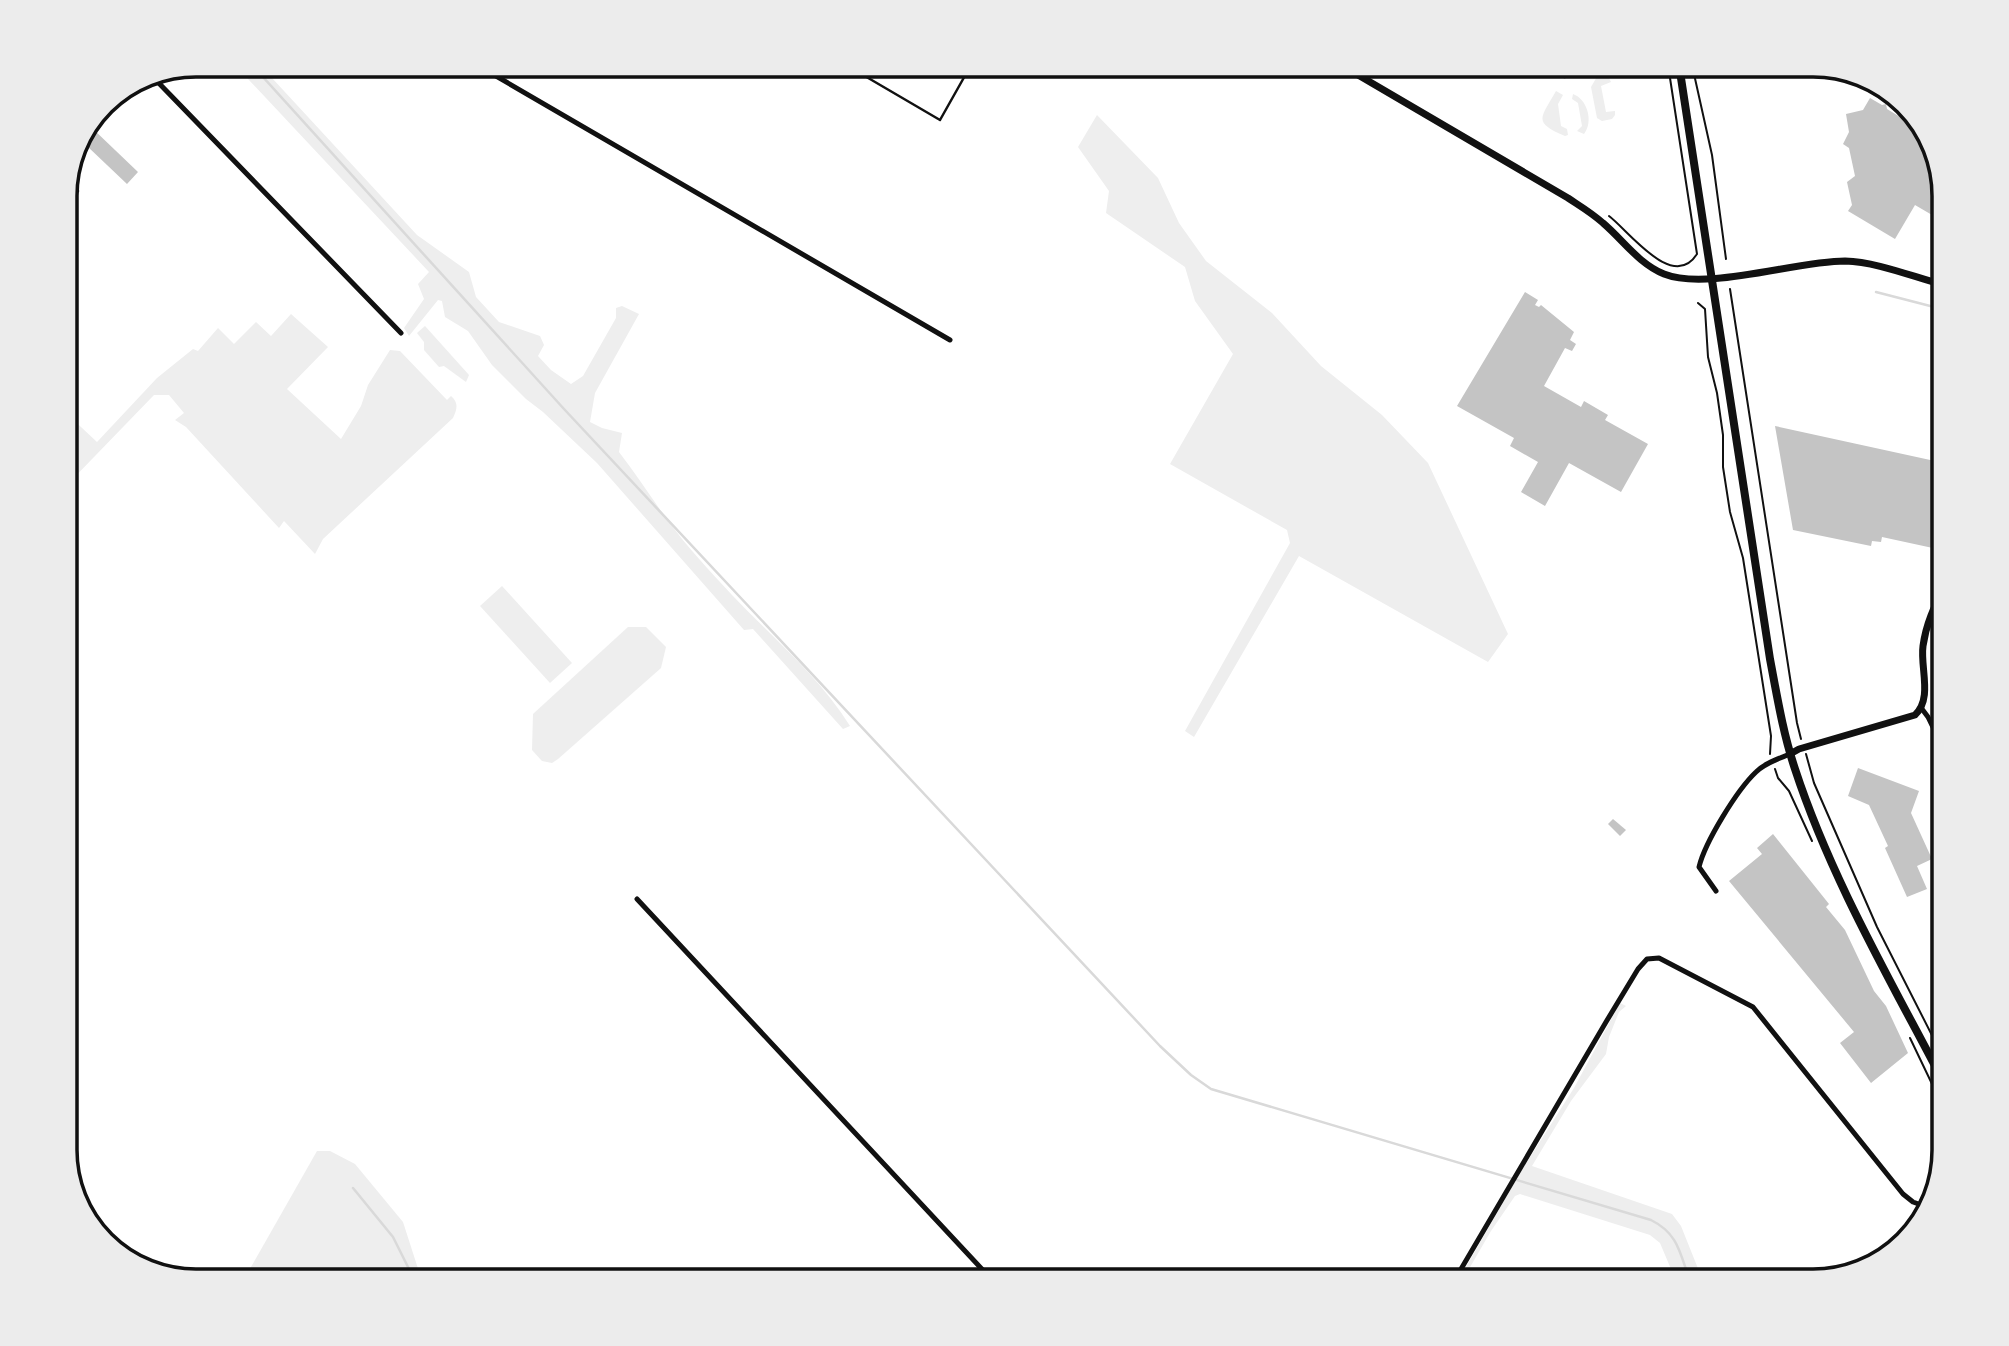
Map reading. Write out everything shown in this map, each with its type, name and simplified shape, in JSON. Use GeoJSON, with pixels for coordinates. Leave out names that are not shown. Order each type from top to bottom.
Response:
{"type":"FeatureCollection","features":[{"type":"Feature","properties":{"kind":"main road"},"geometry":{"type":"LineString","coordinates":[[1680,77],[1770,659],[1790,754],[1803,793],[1839,878],[1932,1060]]}},
{"type":"Feature","properties":{"kind":"street"},"geometry":{"type":"LineString","coordinates":[[498,77],[950,340]]}},
{"type":"Feature","properties":{"kind":"street"},"geometry":{"type":"LineString","coordinates":[[1362,77],[1589,212],[1653,269],[1676,278],[1712,278],[1848,261],[1932,282]]}},
{"type":"Feature","properties":{"kind":"street"},"geometry":{"type":"LineString","coordinates":[[159,83],[401,332]]}},
{"type":"Feature","properties":{"kind":"street"},"geometry":{"type":"LineString","coordinates":[[1716,891],[1699,867],[1702,855],[1747,782],[1758,770],[1804,747],[1915,715],[1922,709],[1925,697],[1922,666],[1927,625],[1932,614]]}},
{"type":"Feature","properties":{"kind":"street"},"geometry":{"type":"LineString","coordinates":[[1922,709],[1932,725]]}},
{"type":"Feature","properties":{"kind":"street"},"geometry":{"type":"LineString","coordinates":[[636,899],[982,1269]]}},
{"type":"Feature","properties":{"kind":"street"},"geometry":{"type":"LineString","coordinates":[[1461,1269],[1638,969],[1647,959],[1659,957],[1753,1007],[1903,1194],[1919,1204]]}},
{"type":"Feature","properties":{"kind":"lane"},"geometry":{"type":"LineString","coordinates":[[867,77],[940,120],[964,77]]}},
{"type":"Feature","properties":{"kind":"path"},"geometry":{"type":"LineString","coordinates":[[1589,212],[1610,216],[1648,252],[1675,266],[1690,264],[1697,254],[1670,77]]}},
{"type":"Feature","properties":{"kind":"path"},"geometry":{"type":"LineString","coordinates":[[1695,77],[1712,155],[1726,259]]}},
{"type":"Feature","properties":{"kind":"path"},"geometry":{"type":"LineString","coordinates":[[1730,289],[1797,723],[1814,782],[1872,916],[1932,1035]]}},
{"type":"Feature","properties":{"kind":"path"},"geometry":{"type":"LineString","coordinates":[[1698,303],[1705,309],[1709,334],[1708,357],[1723,435],[1723,467],[1730,512],[1743,558],[1773,762],[1778,778],[1789,791],[1813,842]]}},
{"type":"Feature","properties":{"kind":"path"},"geometry":{"type":"LineString","coordinates":[[1908,1035],[1932,1084]]}},
{"type":"Feature","properties":{"kind":"shaded area"},"geometry":{"type":"Polygon","coordinates":[[[246,77],[271,77],[417,235],[469,272],[476,297],[499,322],[540,336],[544,345],[538,356],[551,370],[571,384],[583,376],[616,318],[616,308],[622,306],[639,314],[595,393],[590,422],[622,433],[619,452],[676,531],[732,595],[810,674],[850,726],[843,729],[753,629],[744,630],[597,463],[492,365],[468,331],[445,317],[442,301],[438,300],[409,336],[404,328],[424,299],[418,284],[429,272],[246,77]]]}},
{"type":"Feature","properties":{"kind":"shaded area"},"geometry":{"type":"Polygon","coordinates":[[[1597,77],[1608,77],[1611,82],[1601,86],[1606,112],[1615,111],[1612,119],[1602,121],[1597,118],[1591,87],[1597,77]]]}},
{"type":"Feature","properties":{"kind":"shaded area"},"geometry":{"type":"Polygon","coordinates":[[[1556,91],[1563,95],[1558,104],[1561,126],[1567,129],[1568,135],[1565,136],[1548,127],[1542,118],[1556,91]]]}},
{"type":"Feature","properties":{"kind":"shaded area"},"geometry":{"type":"Polygon","coordinates":[[[1573,94],[1582,101],[1588,111],[1584,134],[1577,131],[1582,126],[1578,103],[1572,99],[1573,94]]]}},
{"type":"Feature","properties":{"kind":"shaded area"},"geometry":{"type":"Polygon","coordinates":[[[1097,115],[1158,178],[1179,223],[1206,261],[1272,313],[1321,366],[1382,415],[1428,463],[1508,634],[1488,662],[1299,556],[1194,737],[1185,731],[1290,543],[1287,530],[1170,464],[1233,354],[1195,301],[1185,267],[1106,213],[1109,191],[1078,147],[1097,115]]]}},
{"type":"Feature","properties":{"kind":"shaded area"},"geometry":{"type":"Polygon","coordinates":[[[291,314],[328,347],[287,389],[341,439],[361,406],[368,385],[390,350],[400,351],[447,400],[451,396],[457,406],[453,418],[323,539],[315,554],[284,521],[279,528],[186,427],[175,420],[184,413],[169,395],[154,395],[77,475],[77,423],[97,442],[157,378],[193,349],[198,351],[218,328],[234,344],[256,322],[271,336],[291,314]]]}},
{"type":"Feature","properties":{"kind":"shaded area"},"geometry":{"type":"Polygon","coordinates":[[[425,326],[469,375],[466,382],[444,366],[439,367],[424,350],[424,342],[417,333],[425,326]]]}},
{"type":"Feature","properties":{"kind":"shaded area"},"geometry":{"type":"Polygon","coordinates":[[[502,586],[572,663],[550,683],[480,606],[502,586]]]}},
{"type":"Feature","properties":{"kind":"shaded area"},"geometry":{"type":"Polygon","coordinates":[[[628,627],[646,627],[666,647],[661,668],[558,759],[552,763],[542,761],[532,750],[533,714],[628,627]]]}},
{"type":"Feature","properties":{"kind":"shaded area"},"geometry":{"type":"Polygon","coordinates":[[[1620,1003],[1626,1006],[1619,1012],[1609,1037],[1606,1054],[1571,1101],[1532,1166],[1672,1214],[1681,1226],[1698,1269],[1671,1269],[1660,1243],[1650,1235],[1520,1194],[1515,1196],[1491,1231],[1469,1269],[1465,1269],[1520,1173],[1574,1088],[1620,1003]]]}},
{"type":"Feature","properties":{"kind":"shaded area"},"geometry":{"type":"Polygon","coordinates":[[[317,1151],[330,1151],[355,1164],[403,1222],[418,1269],[250,1269],[317,1151]]]}},
{"type":"Feature","properties":{"kind":"building"},"geometry":{"type":"Polygon","coordinates":[[[1870,98],[1882,105],[1886,104],[1887,109],[1902,118],[1920,143],[1930,173],[1932,215],[1915,205],[1895,239],[1848,211],[1852,205],[1847,182],[1855,176],[1849,148],[1843,144],[1849,132],[1846,114],[1863,110],[1870,98]]]}},
{"type":"Feature","properties":{"kind":"building"},"geometry":{"type":"Polygon","coordinates":[[[96,132],[138,172],[127,184],[88,147],[96,132]]]}},
{"type":"Feature","properties":{"kind":"building"},"geometry":{"type":"Polygon","coordinates":[[[1525,292],[1538,300],[1535,305],[1541,305],[1574,332],[1570,340],[1576,344],[1572,351],[1565,348],[1544,386],[1581,407],[1584,401],[1608,415],[1605,420],[1648,444],[1621,492],[1569,463],[1545,506],[1521,492],[1538,462],[1510,446],[1514,438],[1457,406],[1525,292]]]}},
{"type":"Feature","properties":{"kind":"building"},"geometry":{"type":"Polygon","coordinates":[[[1775,426],[1932,460],[1932,548],[1882,537],[1881,542],[1872,541],[1871,546],[1793,530],[1775,426]]]}},
{"type":"Feature","properties":{"kind":"building"},"geometry":{"type":"Polygon","coordinates":[[[1858,768],[1919,791],[1911,813],[1932,859],[1917,866],[1927,889],[1907,897],[1869,805],[1848,796],[1858,768]]]}},
{"type":"Feature","properties":{"kind":"building"},"geometry":{"type":"Polygon","coordinates":[[[1613,819],[1626,830],[1620,836],[1608,824],[1613,819]]]}},
{"type":"Feature","properties":{"kind":"building"},"geometry":{"type":"Polygon","coordinates":[[[1773,834],[1829,904],[1826,907],[1845,930],[1908,1053],[1871,1083],[1840,1043],[1854,1032],[1729,881],[1762,854],[1757,848],[1773,834]]]}},
{"type":"Feature","properties":{"kind":"waterway"},"geometry":{"type":"LineString","coordinates":[[263,77],[564,409],[1160,1046],[1191,1075],[1211,1089],[1651,1220],[1673,1238],[1686,1269]]}},
{"type":"Feature","properties":{"kind":"waterway"},"geometry":{"type":"LineString","coordinates":[[1876,292],[1932,306]]}},
{"type":"Feature","properties":{"kind":"waterway"},"geometry":{"type":"LineString","coordinates":[[353,1188],[393,1237],[409,1269]]}}]}
